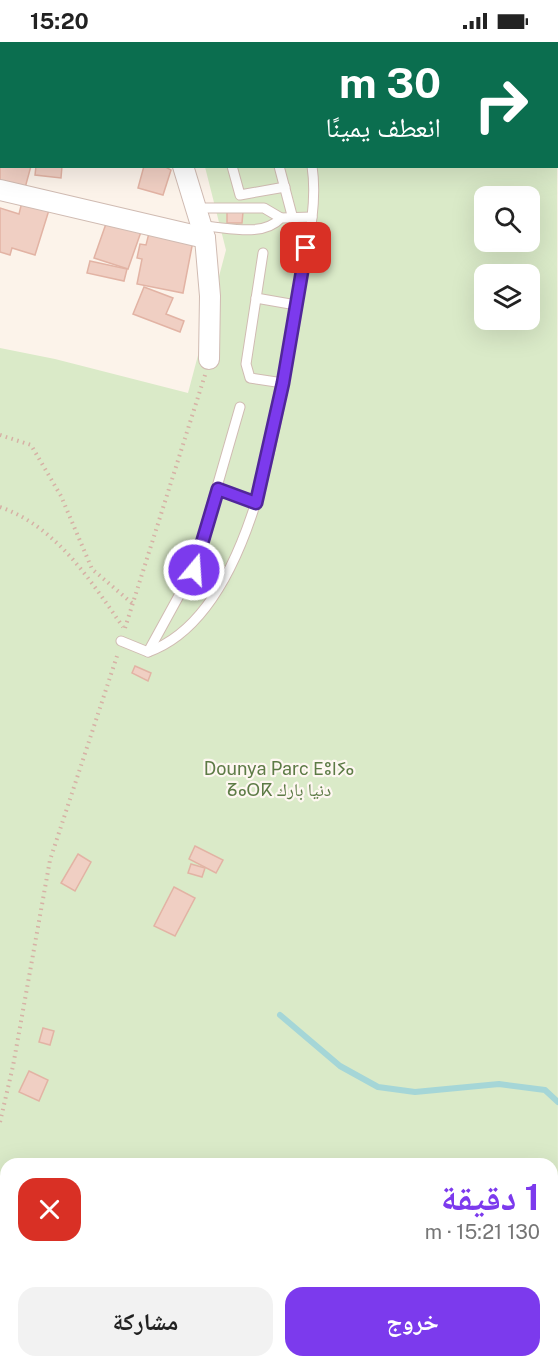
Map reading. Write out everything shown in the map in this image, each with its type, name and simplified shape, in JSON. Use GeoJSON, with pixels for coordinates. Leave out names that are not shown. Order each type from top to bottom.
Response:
{"type":"FeatureCollection","features":[{"type":"Feature","properties":{"kind":"street"},"geometry":{"type":"LineString","coordinates":[[184,168],[201,224],[210,296],[209,359]]}},
{"type":"Feature","properties":{"kind":"street"},"geometry":{"type":"LineString","coordinates":[[0,190],[201,224]]}},
{"type":"Feature","properties":{"kind":"lane"},"geometry":{"type":"LineString","coordinates":[[233,168],[240,195],[285,187]]}},
{"type":"Feature","properties":{"kind":"lane"},"geometry":{"type":"LineString","coordinates":[[280,168],[293,219]]}},
{"type":"Feature","properties":{"kind":"lane"},"geometry":{"type":"LineString","coordinates":[[121,641],[148,652],[169,645],[197,618],[216,595],[244,538],[256,503],[283,383],[312,217],[312,168]]}},
{"type":"Feature","properties":{"kind":"lane"},"geometry":{"type":"LineString","coordinates":[[201,224],[264,208],[280,218],[312,217]]}},
{"type":"Feature","properties":{"kind":"lane"},"geometry":{"type":"LineString","coordinates":[[201,224],[262,230],[273,226],[280,218]]}},
{"type":"Feature","properties":{"kind":"lane"},"geometry":{"type":"LineString","coordinates":[[263,253],[246,364],[250,378],[283,383]]}},
{"type":"Feature","properties":{"kind":"lane"},"geometry":{"type":"LineString","coordinates":[[256,298],[296,305]]}},
{"type":"Feature","properties":{"kind":"lane"},"geometry":{"type":"LineString","coordinates":[[148,652],[194,570],[240,407]]}},
{"type":"Feature","properties":{"kind":"lane"},"geometry":{"type":"LineString","coordinates":[[218,489],[256,503]]}},
{"type":"Feature","properties":{"kind":"path"},"geometry":{"type":"LineString","coordinates":[[0,507],[34,524],[72,558],[125,630],[209,359]]}},
{"type":"Feature","properties":{"kind":"path"},"geometry":{"type":"LineString","coordinates":[[0,435],[31,445],[61,496],[92,569],[133,604]]}},
{"type":"Feature","properties":{"kind":"path"},"geometry":{"type":"LineString","coordinates":[[0,1122],[13,1066],[50,860],[121,641]]}},
{"type":"Feature","properties":{"kind":"green space","name":"Dounya Parc ⴹⵓⵏⵢⴰ ⵒⴰⵔⴽ دنيا بارك"},"geometry":{"type":"Polygon","coordinates":[[[205,168],[557,168],[558,1158],[0,1158],[0,348],[55,359],[188,393],[226,250],[205,168]]]}},
{"type":"Feature","properties":{"kind":"building"},"geometry":{"type":"Polygon","coordinates":[[[0,168],[30,168],[25,188],[0,185],[0,168]]]}},
{"type":"Feature","properties":{"kind":"building"},"geometry":{"type":"Polygon","coordinates":[[[36,168],[62,168],[61,178],[35,175],[36,168]]]}},
{"type":"Feature","properties":{"kind":"building"},"geometry":{"type":"Polygon","coordinates":[[[143,168],[171,170],[163,195],[138,188],[143,168]]]}},
{"type":"Feature","properties":{"kind":"building"},"geometry":{"type":"Polygon","coordinates":[[[22,202],[49,210],[35,255],[12,248],[10,255],[0,252],[0,208],[19,214],[22,202]]]}},
{"type":"Feature","properties":{"kind":"building"},"geometry":{"type":"Polygon","coordinates":[[[227,212],[243,212],[242,223],[227,223],[227,212]]]}},
{"type":"Feature","properties":{"kind":"building"},"geometry":{"type":"Polygon","coordinates":[[[108,218],[142,229],[128,269],[94,258],[108,218]]]}},
{"type":"Feature","properties":{"kind":"building"},"geometry":{"type":"Polygon","coordinates":[[[149,233],[193,241],[183,293],[137,284],[142,259],[137,258],[140,244],[146,245],[149,233]]]}},
{"type":"Feature","properties":{"kind":"building"},"geometry":{"type":"Polygon","coordinates":[[[90,261],[127,269],[124,281],[87,273],[90,261]]]}},
{"type":"Feature","properties":{"kind":"building"},"geometry":{"type":"Polygon","coordinates":[[[144,287],[173,298],[166,314],[184,321],[180,332],[133,314],[144,287]]]}},
{"type":"Feature","properties":{"kind":"building"},"geometry":{"type":"Polygon","coordinates":[[[135,666],[151,673],[148,681],[132,673],[135,666]]]}},
{"type":"Feature","properties":{"kind":"building"},"geometry":{"type":"Polygon","coordinates":[[[195,846],[223,860],[216,873],[189,859],[195,846]]]}},
{"type":"Feature","properties":{"kind":"building"},"geometry":{"type":"Polygon","coordinates":[[[78,854],[91,862],[75,891],[61,883],[78,854]]]}},
{"type":"Feature","properties":{"kind":"building"},"geometry":{"type":"Polygon","coordinates":[[[191,864],[205,868],[202,877],[188,873],[191,864]]]}},
{"type":"Feature","properties":{"kind":"building"},"geometry":{"type":"Polygon","coordinates":[[[174,887],[195,898],[175,936],[154,926],[174,887]]]}},
{"type":"Feature","properties":{"kind":"building"},"geometry":{"type":"Polygon","coordinates":[[[43,1028],[54,1031],[50,1045],[39,1042],[43,1028]]]}},
{"type":"Feature","properties":{"kind":"building"},"geometry":{"type":"Polygon","coordinates":[[[29,1071],[48,1080],[39,1101],[19,1092],[29,1071]]]}},
{"type":"Feature","properties":{"kind":"waterway"},"geometry":{"type":"LineString","coordinates":[[280,1015],[340,1066],[378,1087],[415,1092],[499,1084],[545,1090],[558,1102]]}},
{"type":"Feature","properties":{"kind":"route"},"geometry":{"type":"LineString","coordinates":[[194,570],[218,489],[256,503],[283,383],[306,248]]}}]}
